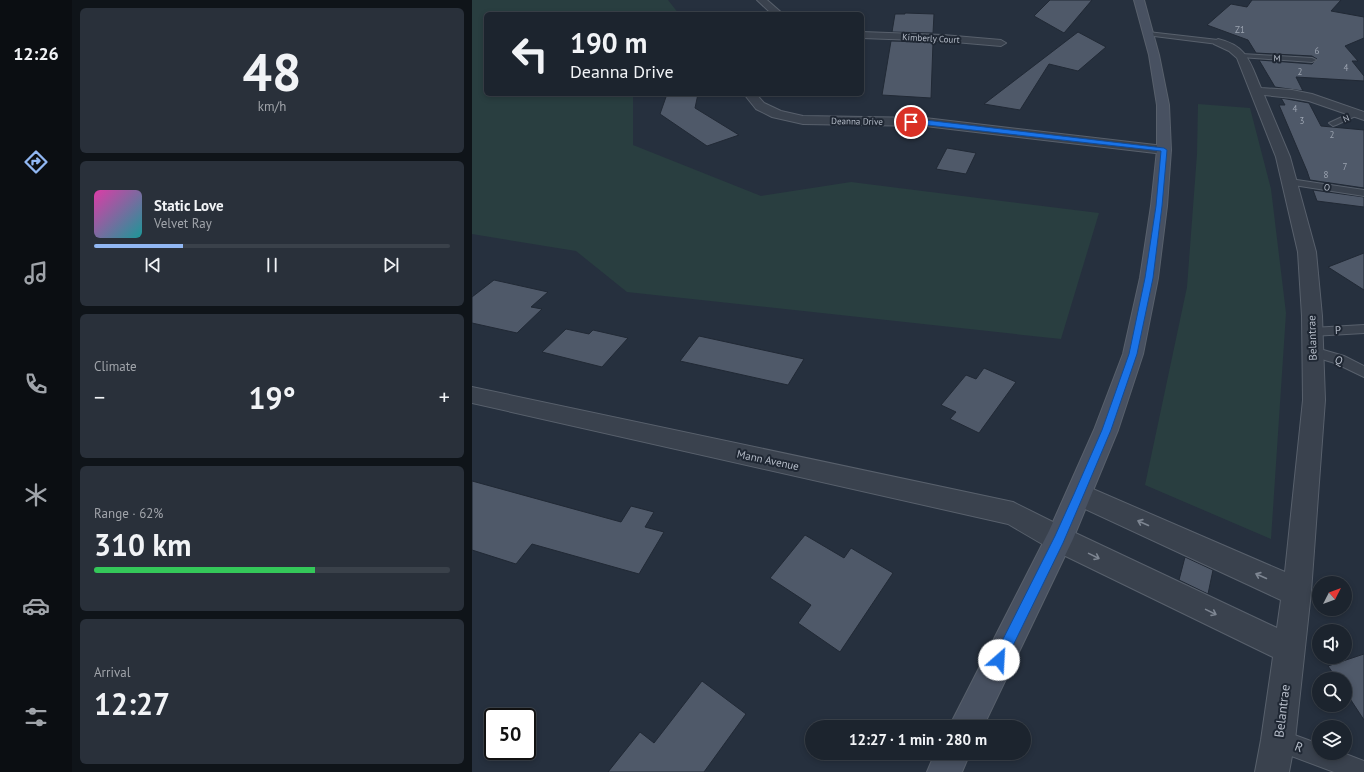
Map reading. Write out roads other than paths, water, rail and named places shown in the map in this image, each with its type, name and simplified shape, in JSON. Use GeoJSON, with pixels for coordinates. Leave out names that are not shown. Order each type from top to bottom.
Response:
{"type":"FeatureCollection","features":[{"type":"Feature","properties":{"kind":"main road"},"geometry":{"type":"LineString","coordinates":[[969,720],[1059,539],[1106,430],[1133,354],[1149,278],[1159,206],[1164,150],[1163,104],[1154,55],[1139,0]]}},
{"type":"Feature","properties":{"kind":"main road"},"geometry":{"type":"LineString","coordinates":[[944,772],[950,760]]}},
{"type":"Feature","properties":{"kind":"street"},"geometry":{"type":"LineString","coordinates":[[762,0],[776,12]]}},
{"type":"Feature","properties":{"kind":"street","name":"Kimberly Court"},"geometry":{"type":"LineString","coordinates":[[864,35],[943,38],[1001,43]]}},
{"type":"Feature","properties":{"kind":"street"},"geometry":{"type":"LineString","coordinates":[[1218,42],[1233,49],[1242,56]]}},
{"type":"Feature","properties":{"kind":"street","name":"Belantrae"},"geometry":{"type":"LineString","coordinates":[[1242,56],[1283,157],[1290,182],[1307,252],[1313,342],[1314,400],[1297,592],[1278,740],[1272,772]]}},
{"type":"Feature","properties":{"kind":"street"},"geometry":{"type":"LineString","coordinates":[[1257,91],[1292,94],[1312,98],[1361,114]]}},
{"type":"Feature","properties":{"kind":"street","name":"Deanna Drive"},"geometry":{"type":"LineString","coordinates":[[751,96],[760,106],[777,114],[803,120],[925,122],[1164,150]]}},
{"type":"Feature","properties":{"kind":"street","name":"Mann Avenue"},"geometry":{"type":"LineString","coordinates":[[472,395],[1013,514],[1059,539]]}},
{"type":"Feature","properties":{"kind":"street"},"geometry":{"type":"LineString","coordinates":[[1079,494],[1297,592]]}},
{"type":"Feature","properties":{"kind":"street"},"geometry":{"type":"LineString","coordinates":[[1059,539],[1289,650]]}},
{"type":"Feature","properties":{"kind":"lane"},"geometry":{"type":"LineString","coordinates":[[1148,34],[1218,42]]}},
{"type":"Feature","properties":{"kind":"lane","name":"M"},"geometry":{"type":"LineString","coordinates":[[1242,56],[1312,60]]}},
{"type":"Feature","properties":{"kind":"lane","name":"N"},"geometry":{"type":"LineString","coordinates":[[1333,123],[1361,114]]}},
{"type":"Feature","properties":{"kind":"lane","name":"O"},"geometry":{"type":"LineString","coordinates":[[1290,182],[1364,193]]}},
{"type":"Feature","properties":{"kind":"lane","name":"P"},"geometry":{"type":"LineString","coordinates":[[1313,342],[1364,329]]}},
{"type":"Feature","properties":{"kind":"lane","name":"Q"},"geometry":{"type":"LineString","coordinates":[[1313,342],[1338,359],[1364,372]]}},
{"type":"Feature","properties":{"kind":"lane","name":"R"},"geometry":{"type":"LineString","coordinates":[[1278,740],[1364,772]]}}]}
